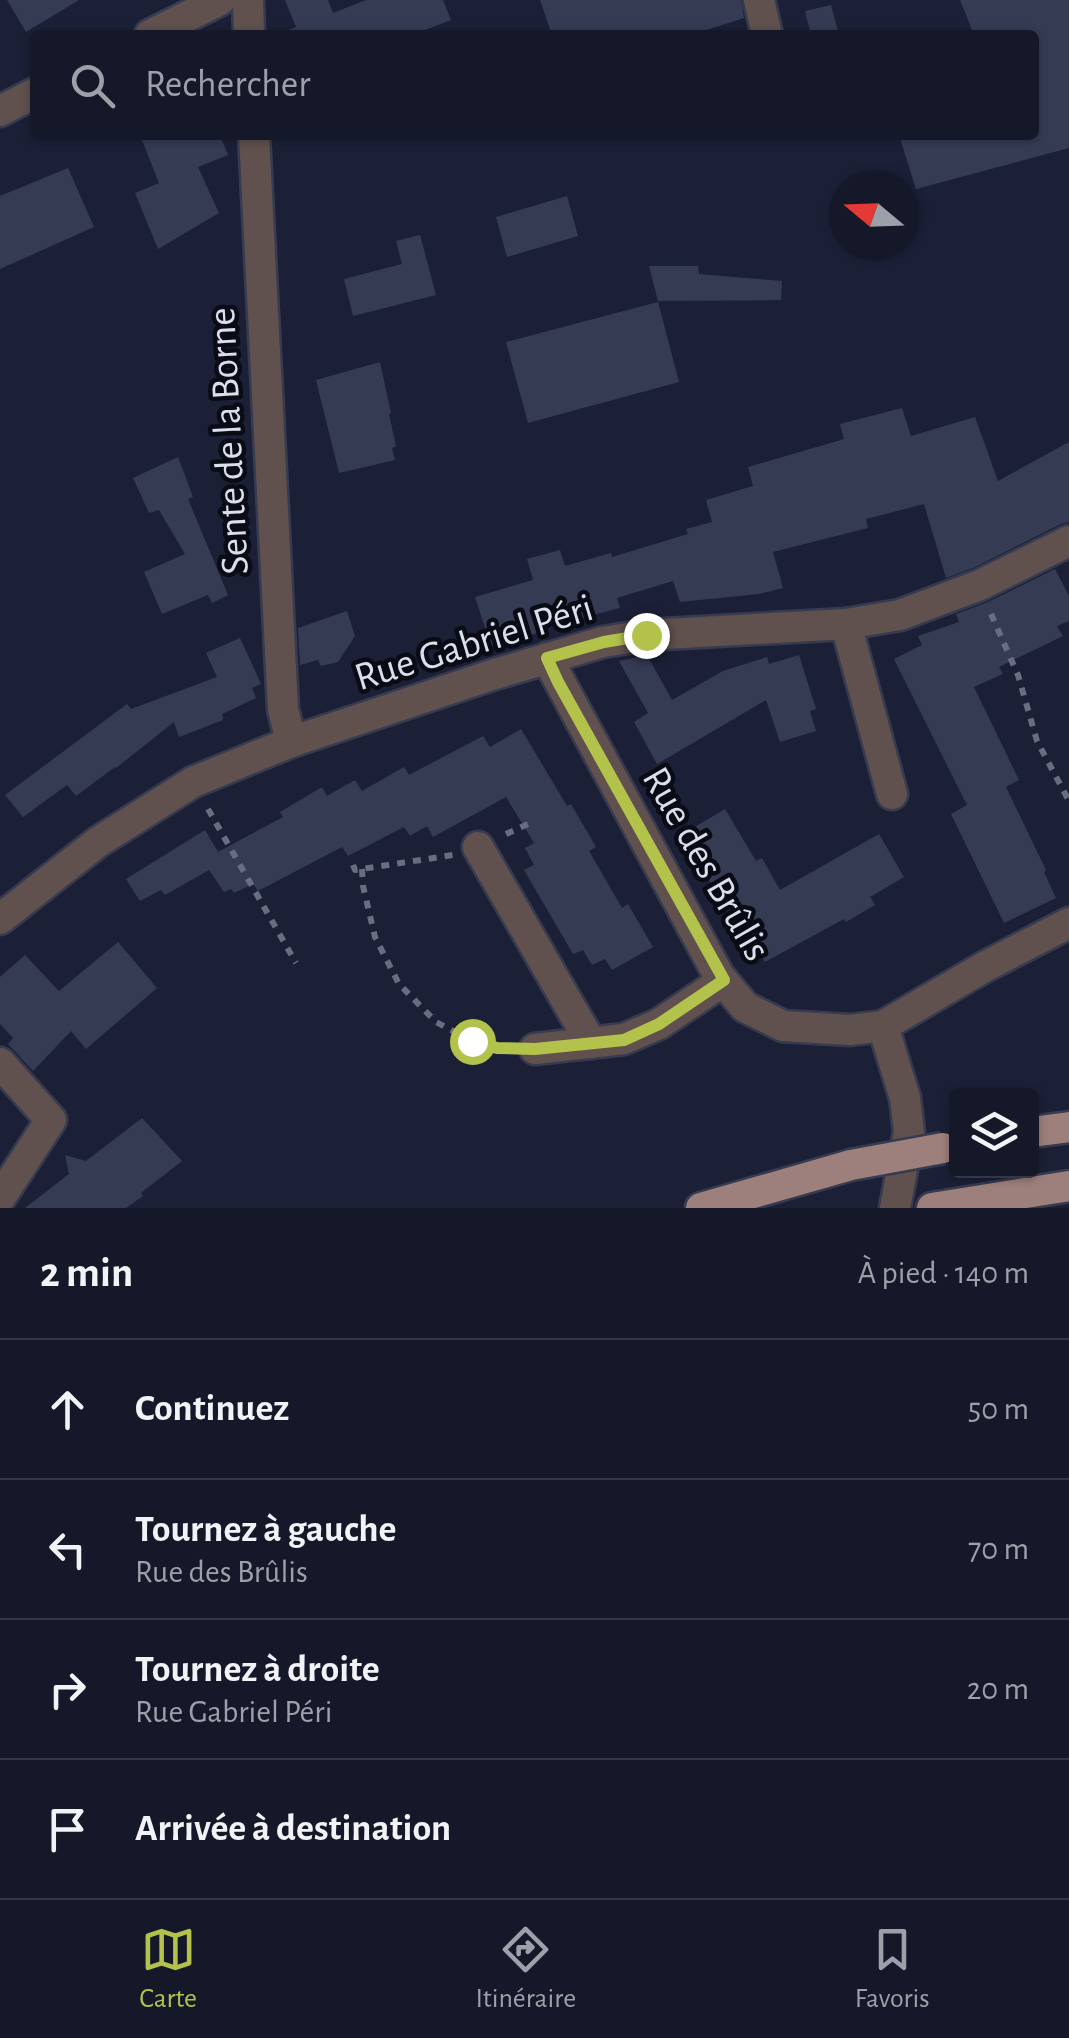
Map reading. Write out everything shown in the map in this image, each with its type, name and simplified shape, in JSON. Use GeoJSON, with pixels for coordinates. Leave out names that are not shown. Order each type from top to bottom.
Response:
{"type":"FeatureCollection","features":[{"type":"Feature","properties":{"kind":"main road"},"geometry":{"type":"LineString","coordinates":[[1039,1131],[1069,1127]]}},
{"type":"Feature","properties":{"kind":"main road"},"geometry":{"type":"LineString","coordinates":[[701,1208],[851,1166],[949,1146]]}},
{"type":"Feature","properties":{"kind":"main road"},"geometry":{"type":"LineString","coordinates":[[932,1208],[1069,1186]]}},
{"type":"Feature","properties":{"kind":"street"},"geometry":{"type":"LineString","coordinates":[[160,30],[220,0]]}},
{"type":"Feature","properties":{"kind":"street"},"geometry":{"type":"LineString","coordinates":[[248,0],[249,30]]}},
{"type":"Feature","properties":{"kind":"street"},"geometry":{"type":"LineString","coordinates":[[758,0],[766,30]]}},
{"type":"Feature","properties":{"kind":"street"},"geometry":{"type":"LineString","coordinates":[[0,111],[30,96]]}},
{"type":"Feature","properties":{"kind":"street","name":"Sente de la Borne"},"geometry":{"type":"LineString","coordinates":[[254,140],[283,709],[291,742]]}},
{"type":"Feature","properties":{"kind":"street","name":"Rue Gabriel Péri"},"geometry":{"type":"LineString","coordinates":[[0,919],[98,842],[193,782],[291,742],[604,642],[646,635],[846,624],[900,615],[980,584],[1069,541]]}},
{"type":"Feature","properties":{"kind":"street"},"geometry":{"type":"LineString","coordinates":[[846,624],[892,794]]}},
{"type":"Feature","properties":{"kind":"street","name":"Rue des Brûlis"},"geometry":{"type":"LineString","coordinates":[[547,658],[724,980],[744,1006],[783,1026],[850,1030],[882,1026],[1069,923]]}},
{"type":"Feature","properties":{"kind":"street"},"geometry":{"type":"LineString","coordinates":[[478,847],[591,1043]]}},
{"type":"Feature","properties":{"kind":"street"},"geometry":{"type":"LineString","coordinates":[[535,1049],[624,1040],[659,1024],[724,980]]}},
{"type":"Feature","properties":{"kind":"street"},"geometry":{"type":"LineString","coordinates":[[882,1026],[905,1098],[909,1132],[895,1208]]}},
{"type":"Feature","properties":{"kind":"street"},"geometry":{"type":"LineString","coordinates":[[0,1064],[51,1120],[0,1198]]}},
{"type":"Feature","properties":{"kind":"path"},"geometry":{"type":"LineString","coordinates":[[1004,649],[1018,676],[1037,741],[1069,801]]}},
{"type":"Feature","properties":{"kind":"path"},"geometry":{"type":"LineString","coordinates":[[193,782],[296,964]]}},
{"type":"Feature","properties":{"kind":"path"},"geometry":{"type":"LineString","coordinates":[[352,864],[355,870],[467,852],[528,824]]}},
{"type":"Feature","properties":{"kind":"path"},"geometry":{"type":"LineString","coordinates":[[362,869],[375,937],[399,984],[436,1022],[472,1041],[497,1048],[535,1049]]}},
{"type":"Feature","properties":{"kind":"building"},"geometry":{"type":"Polygon","coordinates":[[[7,0],[79,0],[26,32],[7,0]]]}},
{"type":"Feature","properties":{"kind":"building"},"geometry":{"type":"Polygon","coordinates":[[[285,0],[328,0],[333,13],[366,0],[443,0],[451,20],[425,30],[288,30],[296,27],[285,0]]]}},
{"type":"Feature","properties":{"kind":"building"},"geometry":{"type":"Polygon","coordinates":[[[540,0],[741,0],[744,18],[707,30],[550,30],[540,0]]]}},
{"type":"Feature","properties":{"kind":"building"},"geometry":{"type":"Polygon","coordinates":[[[960,0],[1069,0],[1069,148],[919,188],[919,170],[910,170],[901,140],[1039,140],[1039,30],[972,30],[960,0]]]}},
{"type":"Feature","properties":{"kind":"building"},"geometry":{"type":"Polygon","coordinates":[[[831,5],[838,30],[810,30],[805,11],[831,5]]]}},
{"type":"Feature","properties":{"kind":"building"},"geometry":{"type":"Polygon","coordinates":[[[142,140],[222,140],[228,155],[198,167],[219,213],[158,249],[135,193],[159,183],[142,140]]]}},
{"type":"Feature","properties":{"kind":"building"},"geometry":{"type":"Polygon","coordinates":[[[68,168],[94,227],[0,269],[0,196],[68,168]]]}},
{"type":"Feature","properties":{"kind":"building"},"geometry":{"type":"Polygon","coordinates":[[[567,196],[578,236],[507,257],[496,217],[567,196]]]}},
{"type":"Feature","properties":{"kind":"building"},"geometry":{"type":"Polygon","coordinates":[[[420,235],[436,295],[353,316],[344,279],[402,264],[396,241],[420,235]]]}},
{"type":"Feature","properties":{"kind":"building"},"geometry":{"type":"Polygon","coordinates":[[[649,266],[698,266],[699,274],[782,281],[781,300],[658,301],[649,266]]]}},
{"type":"Feature","properties":{"kind":"building"},"geometry":{"type":"Polygon","coordinates":[[[658,302],[679,382],[528,423],[506,342],[658,302]]]}},
{"type":"Feature","properties":{"kind":"building"},"geometry":{"type":"Polygon","coordinates":[[[380,362],[391,413],[395,460],[339,473],[316,380],[380,362]]]}},
{"type":"Feature","properties":{"kind":"building"},"geometry":{"type":"Polygon","coordinates":[[[902,408],[911,436],[975,417],[998,481],[1069,442],[1069,522],[946,578],[924,504],[866,519],[868,528],[773,552],[783,588],[680,602],[673,581],[617,598],[620,608],[491,646],[475,597],[533,580],[527,559],[560,550],[565,566],[611,553],[612,557],[688,534],[686,529],[712,522],[706,500],[753,486],[748,467],[844,439],[840,424],[902,408]]]}},
{"type":"Feature","properties":{"kind":"building"},"geometry":{"type":"Polygon","coordinates":[[[178,457],[193,497],[188,499],[228,595],[212,603],[208,595],[162,614],[144,572],[185,554],[159,510],[149,513],[133,478],[178,457]]]}},
{"type":"Feature","properties":{"kind":"building"},"geometry":{"type":"Polygon","coordinates":[[[1055,569],[1069,596],[1069,621],[1057,626],[1063,636],[999,667],[1003,674],[974,687],[1019,780],[1006,787],[1056,898],[1004,923],[951,814],[967,805],[894,659],[922,645],[918,636],[959,622],[956,614],[1055,569]]]}},
{"type":"Feature","properties":{"kind":"building"},"geometry":{"type":"Polygon","coordinates":[[[347,611],[355,636],[338,662],[321,666],[318,660],[300,665],[298,628],[347,611]]]}},
{"type":"Feature","properties":{"kind":"building"},"geometry":{"type":"Polygon","coordinates":[[[240,638],[261,684],[252,688],[256,698],[222,714],[223,720],[179,737],[174,722],[76,796],[67,785],[23,817],[5,795],[127,704],[131,709],[217,677],[206,653],[240,638]]]}},
{"type":"Feature","properties":{"kind":"building"},"geometry":{"type":"Polygon","coordinates":[[[647,655],[672,700],[723,671],[767,657],[769,664],[799,655],[816,709],[810,711],[816,731],[780,742],[766,700],[657,764],[634,722],[648,713],[619,661],[647,655]]]}},
{"type":"Feature","properties":{"kind":"building"},"geometry":{"type":"Polygon","coordinates":[[[521,729],[596,847],[589,851],[622,908],[628,904],[653,947],[612,970],[605,959],[592,965],[583,950],[573,954],[524,870],[534,865],[525,848],[534,843],[506,797],[433,837],[427,826],[410,836],[404,827],[348,856],[342,847],[258,891],[253,884],[234,893],[231,889],[224,892],[209,870],[165,895],[161,890],[140,901],[126,879],[205,830],[218,852],[283,817],[280,812],[322,787],[327,796],[355,780],[362,791],[404,767],[409,775],[483,736],[490,747],[521,729]]]}},
{"type":"Feature","properties":{"kind":"building"},"geometry":{"type":"Polygon","coordinates":[[[725,809],[756,861],[762,858],[780,890],[879,834],[904,877],[870,897],[875,905],[765,962],[753,942],[746,946],[683,834],[725,809]]]}},
{"type":"Feature","properties":{"kind":"building"},"geometry":{"type":"Polygon","coordinates":[[[118,942],[157,988],[86,1049],[71,1031],[33,1071],[8,1044],[13,1038],[0,1024],[0,977],[25,955],[59,991],[118,942]]]}},
{"type":"Feature","properties":{"kind":"building"},"geometry":{"type":"Polygon","coordinates":[[[142,1118],[182,1161],[141,1193],[143,1196],[126,1208],[25,1208],[69,1174],[65,1155],[86,1161],[142,1118]]]}},
{"type":"Feature","properties":{"kind":"route"},"geometry":{"type":"LineString","coordinates":[[472,1041],[497,1048],[535,1049],[624,1040],[659,1024],[724,980],[547,658],[646,635]]}}]}
